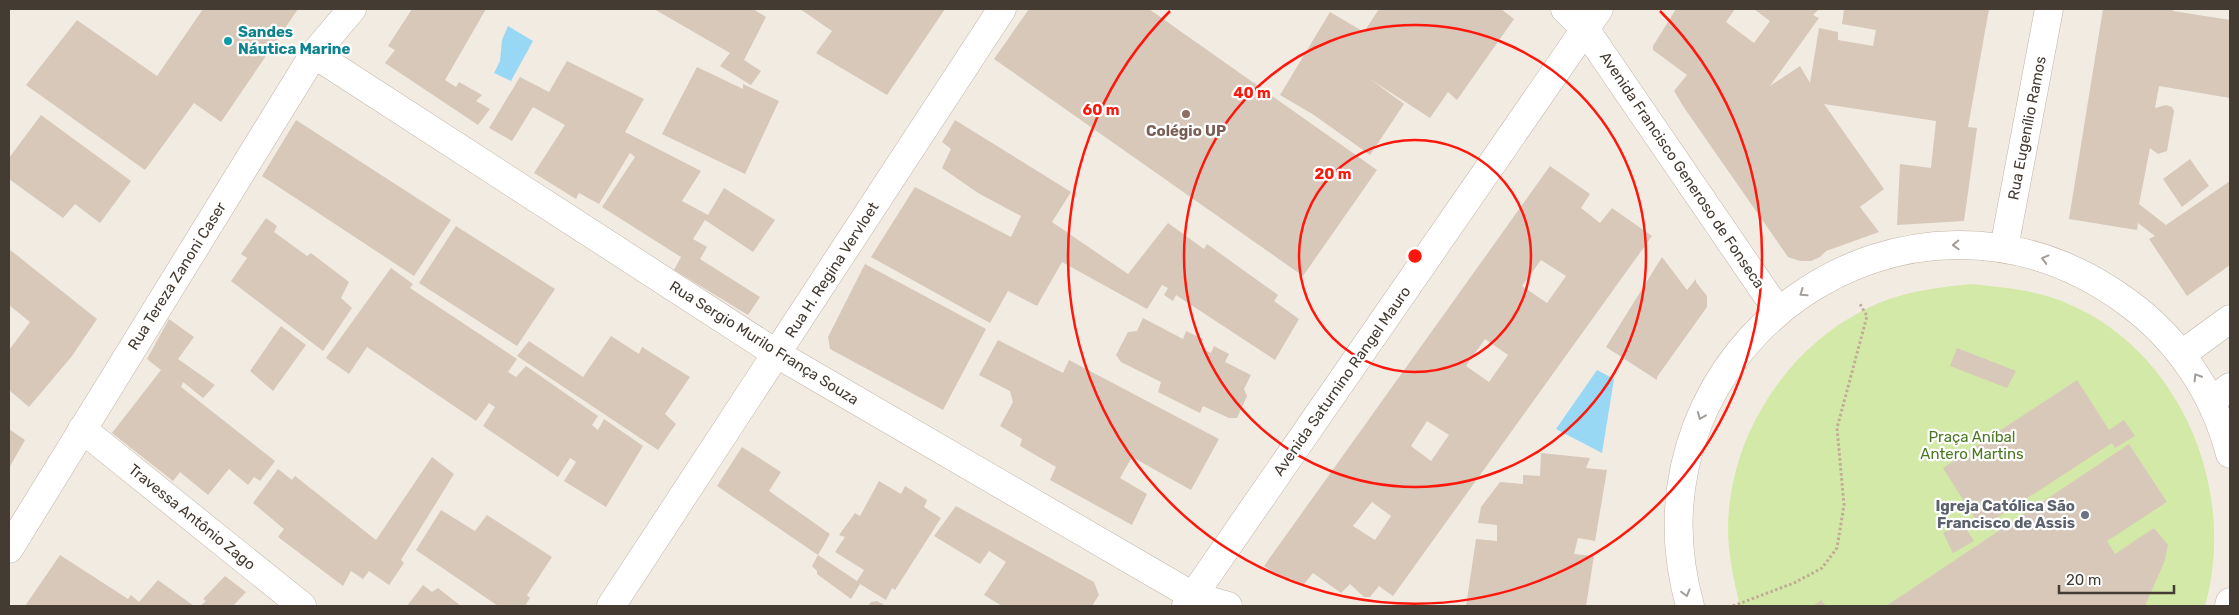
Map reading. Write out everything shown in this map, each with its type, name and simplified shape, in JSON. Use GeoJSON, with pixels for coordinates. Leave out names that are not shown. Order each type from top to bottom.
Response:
{"type":"FeatureCollection","features":[{"type":"Feature","properties":{"kind":"street","name":"Rua Tereza Zanoni Caser"},"geometry":{"type":"LineString","coordinates":[[9,549],[314,54],[352,9]]}},
{"type":"Feature","properties":{"kind":"street","name":"Rua H. Regina Vervloet"},"geometry":{"type":"LineString","coordinates":[[611,606],[1002,9]]}},
{"type":"Feature","properties":{"kind":"street","name":"Avenida Francisco Generoso de Fonseca"},"geometry":{"type":"LineString","coordinates":[[1565,9],[1592,19],[1778,311]]}},
{"type":"Feature","properties":{"kind":"street","name":"Rua Eugenílio Ramos"},"geometry":{"type":"LineString","coordinates":[[2004,248],[2049,9]]}},
{"type":"Feature","properties":{"kind":"street","name":"Avenida Saturnino Rangel Mauro"},"geometry":{"type":"LineString","coordinates":[[1190,601],[1592,19]]}},
{"type":"Feature","properties":{"kind":"street","name":"Rua Sergio Murilo França Souza"},"geometry":{"type":"LineString","coordinates":[[314,54],[777,354],[1190,601],[1228,606]]}},
{"type":"Feature","properties":{"kind":"street"},"geometry":{"type":"LineString","coordinates":[[1690,606],[1683,582],[1678,539],[1680,496],[1687,454],[1702,413],[1722,375],[1748,341],[1778,311],[1808,289],[1840,271],[1879,256],[1921,247],[1962,245],[2004,248],[2055,261],[2103,284],[2145,315],[2221,394],[2230,454]]}},
{"type":"Feature","properties":{"kind":"street"},"geometry":{"type":"LineString","coordinates":[[2182,354],[2230,320]]}},
{"type":"Feature","properties":{"kind":"street","name":"Travessa Antônio Zago"},"geometry":{"type":"LineString","coordinates":[[82,428],[302,606]]}},
{"type":"Feature","properties":{"kind":"street"},"geometry":{"type":"LineString","coordinates":[[2229,606],[2230,602]]}},
{"type":"Feature","properties":{"kind":"path"},"geometry":{"type":"LineString","coordinates":[[1733,606],[1794,582],[1822,568],[1837,548],[1844,505],[1838,428],[1867,316],[1840,271]]}},
{"type":"Feature","properties":{"kind":"green space","name":"Praça Aníbal Antero Martins"},"geometry":{"type":"Polygon","coordinates":[[[1971,284],[2033,292],[2053,298],[2096,318],[2133,347],[2164,382],[2188,422],[2204,466],[2213,512],[2213,559],[2205,606],[1740,606],[1728,538],[1731,491],[1740,455],[1755,421],[1774,389],[1797,360],[1825,335],[1855,315],[1889,299],[1909,293],[1971,284]]]}},
{"type":"Feature","properties":{"kind":"water"},"geometry":{"type":"Polygon","coordinates":[[[508,26],[533,41],[511,81],[494,73],[500,61],[502,40],[508,26]]]}},
{"type":"Feature","properties":{"kind":"water"},"geometry":{"type":"Polygon","coordinates":[[[1597,370],[1614,379],[1602,453],[1556,429],[1597,370]]]}},
{"type":"Feature","properties":{"kind":"building"},"geometry":{"type":"Polygon","coordinates":[[[203,9],[298,9],[221,122],[194,103],[145,170],[26,85],[77,20],[157,76],[203,9]]]}},
{"type":"Feature","properties":{"kind":"building"},"geometry":{"type":"Polygon","coordinates":[[[412,9],[486,9],[445,80],[456,87],[459,82],[482,95],[476,101],[490,109],[478,125],[385,63],[395,50],[388,46],[412,9]]]}},
{"type":"Feature","properties":{"kind":"building"},"geometry":{"type":"Polygon","coordinates":[[[654,9],[753,9],[766,17],[744,60],[761,71],[751,85],[720,66],[730,53],[654,9]]]}},
{"type":"Feature","properties":{"kind":"building"},"geometry":{"type":"Polygon","coordinates":[[[800,9],[945,9],[887,95],[816,53],[832,31],[800,9]]]}},
{"type":"Feature","properties":{"kind":"building","name":"Colégio UP"},"geometry":{"type":"Polygon","coordinates":[[[1029,9],[1149,9],[1377,170],[1303,276],[994,59],[1029,9]]]}},
{"type":"Feature","properties":{"kind":"building"},"geometry":{"type":"Polygon","coordinates":[[[1379,9],[1501,9],[1514,19],[1457,100],[1448,92],[1430,118],[1370,79],[1404,104],[1370,155],[1314,115],[1280,95],[1330,12],[1364,32],[1379,9]]]}},
{"type":"Feature","properties":{"kind":"building"},"geometry":{"type":"Polygon","coordinates":[[[1676,9],[1735,9],[1726,22],[1754,43],[1770,21],[1754,9],[1819,9],[1813,15],[1819,18],[1770,86],[1800,66],[1810,83],[1819,28],[1838,32],[1838,40],[1873,46],[1876,30],[1842,24],[1844,9],[1989,9],[1968,127],[1977,128],[1964,221],[1897,225],[1900,164],[1931,168],[1936,121],[1824,104],[1884,189],[1860,207],[1879,232],[1826,251],[1820,257],[1811,261],[1800,261],[1788,257],[1674,91],[1687,75],[1653,50],[1653,46],[1676,9]]]}},
{"type":"Feature","properties":{"kind":"building"},"geometry":{"type":"Polygon","coordinates":[[[2103,9],[2173,9],[2173,11],[2230,20],[2230,98],[2159,86],[2155,108],[2166,105],[2172,107],[2174,111],[2167,151],[2158,154],[2150,148],[2139,204],[2166,225],[2230,181],[2230,265],[2187,296],[2149,239],[2155,236],[2138,223],[2137,230],[2069,219],[2103,9]]]}},
{"type":"Feature","properties":{"kind":"building"},"geometry":{"type":"Polygon","coordinates":[[[567,61],[644,99],[625,132],[701,171],[682,201],[708,215],[724,188],[775,220],[753,252],[705,220],[693,239],[707,247],[700,259],[760,297],[748,315],[674,270],[681,257],[602,207],[635,157],[630,153],[599,204],[579,193],[576,199],[534,173],[565,125],[533,107],[512,141],[489,128],[520,77],[549,92],[567,61]]]}},
{"type":"Feature","properties":{"kind":"building"},"geometry":{"type":"Polygon","coordinates":[[[697,67],[743,89],[743,84],[779,101],[745,174],[662,134],[697,67]]]}},
{"type":"Feature","properties":{"kind":"building"},"geometry":{"type":"Polygon","coordinates":[[[41,115],[131,181],[100,223],[75,204],[63,218],[9,179],[9,158],[41,115]]]}},
{"type":"Feature","properties":{"kind":"building"},"geometry":{"type":"Polygon","coordinates":[[[296,120],[451,220],[414,276],[262,176],[296,120]]]}},
{"type":"Feature","properties":{"kind":"building"},"geometry":{"type":"Polygon","coordinates":[[[955,120],[1071,192],[1052,222],[1128,274],[1168,223],[1204,249],[1207,244],[1278,295],[1274,301],[1299,319],[1275,360],[1176,295],[1173,301],[1164,295],[1168,288],[1162,285],[1147,309],[1062,262],[1037,306],[1008,291],[990,323],[871,257],[915,187],[1011,237],[1021,216],[978,193],[942,168],[951,149],[942,142],[955,120]]]}},
{"type":"Feature","properties":{"kind":"building"},"geometry":{"type":"Polygon","coordinates":[[[2190,159],[2209,186],[2182,207],[2163,179],[2190,159]]]}},
{"type":"Feature","properties":{"kind":"building"},"geometry":{"type":"Polygon","coordinates":[[[1550,166],[1590,194],[1581,208],[1600,223],[1612,208],[1652,236],[1393,596],[1379,586],[1370,597],[1364,597],[1350,584],[1341,593],[1313,573],[1304,584],[1298,584],[1290,578],[1290,581],[1287,581],[1264,566],[1550,166]],[[1541,260],[1522,286],[1547,303],[1566,276],[1541,260]],[[1485,339],[1466,366],[1489,382],[1508,355],[1485,339]],[[1427,421],[1411,446],[1431,461],[1449,435],[1427,421]],[[1372,502],[1353,526],[1375,540],[1391,516],[1372,502]]]}},
{"type":"Feature","properties":{"kind":"building"},"geometry":{"type":"Polygon","coordinates":[[[266,218],[277,226],[274,232],[307,256],[311,253],[349,282],[341,298],[352,308],[323,351],[231,281],[247,258],[241,254],[266,218]]]}},
{"type":"Feature","properties":{"kind":"building"},"geometry":{"type":"Polygon","coordinates":[[[456,226],[555,289],[517,346],[419,283],[456,226]]]}},
{"type":"Feature","properties":{"kind":"building"},"geometry":{"type":"Polygon","coordinates":[[[9,249],[97,319],[72,356],[29,407],[9,390],[9,350],[30,322],[9,305],[9,249]]]}},
{"type":"Feature","properties":{"kind":"building"},"geometry":{"type":"Polygon","coordinates":[[[1662,257],[1687,290],[1696,279],[1696,282],[1707,296],[1707,307],[1657,377],[1657,380],[1606,347],[1662,257]]]}},
{"type":"Feature","properties":{"kind":"building"},"geometry":{"type":"Polygon","coordinates":[[[865,264],[986,329],[943,410],[830,349],[828,337],[865,264]]]}},
{"type":"Feature","properties":{"kind":"building"},"geometry":{"type":"Polygon","coordinates":[[[391,268],[413,284],[410,288],[517,359],[508,372],[516,377],[526,366],[598,416],[592,425],[598,430],[604,419],[643,446],[606,507],[564,481],[576,462],[570,458],[558,477],[483,426],[495,407],[489,403],[476,421],[367,347],[349,374],[326,358],[391,268]]]}},
{"type":"Feature","properties":{"kind":"building"},"geometry":{"type":"Polygon","coordinates":[[[1143,318],[1183,339],[1186,331],[1203,339],[1200,347],[1211,353],[1214,346],[1229,354],[1225,362],[1251,375],[1244,389],[1247,396],[1237,418],[1229,418],[1203,406],[1200,413],[1158,392],[1161,382],[1121,362],[1116,355],[1128,332],[1137,331],[1143,318]]]}},
{"type":"Feature","properties":{"kind":"building"},"geometry":{"type":"Polygon","coordinates":[[[169,319],[194,337],[178,359],[215,385],[203,398],[183,382],[181,387],[275,461],[260,481],[254,477],[248,485],[229,469],[208,495],[180,472],[173,481],[112,433],[161,370],[147,359],[169,319]]]}},
{"type":"Feature","properties":{"kind":"building"},"geometry":{"type":"Polygon","coordinates":[[[281,326],[306,345],[273,391],[250,371],[281,326]]]}},
{"type":"Feature","properties":{"kind":"building"},"geometry":{"type":"Polygon","coordinates":[[[611,336],[639,354],[642,347],[690,377],[665,414],[676,424],[658,450],[517,356],[529,341],[583,377],[611,336]]]}},
{"type":"Feature","properties":{"kind":"building"},"geometry":{"type":"Polygon","coordinates":[[[998,340],[1063,373],[1069,360],[1219,439],[1191,490],[1132,457],[1120,478],[1147,494],[1132,525],[1050,480],[1056,467],[1020,446],[1022,439],[1000,426],[1013,402],[1010,391],[979,375],[998,340]]]}},
{"type":"Feature","properties":{"kind":"building"},"geometry":{"type":"Polygon","coordinates":[[[1957,348],[2016,371],[2007,388],[1950,366],[1957,348]]]}},
{"type":"Feature","properties":{"kind":"building"},"geometry":{"type":"Polygon","coordinates":[[[2077,380],[2109,430],[2124,420],[2135,436],[2115,448],[2112,443],[1981,528],[1943,468],[2077,380]]]}},
{"type":"Feature","properties":{"kind":"building"},"geometry":{"type":"Polygon","coordinates":[[[9,429],[25,440],[9,468],[9,429]]]}},
{"type":"Feature","properties":{"kind":"building","name":"Igreja Católica São Francisco de Assis"},"geometry":{"type":"Polygon","coordinates":[[[2129,444],[2167,502],[2107,541],[2115,554],[2154,528],[2168,545],[2165,560],[2145,606],[1886,606],[2129,444]]]}},
{"type":"Feature","properties":{"kind":"building"},"geometry":{"type":"Polygon","coordinates":[[[742,447],[781,472],[769,491],[830,534],[818,555],[717,486],[742,447]]]}},
{"type":"Feature","properties":{"kind":"building"},"geometry":{"type":"Polygon","coordinates":[[[1541,453],[1590,458],[1586,468],[1607,470],[1595,541],[1578,538],[1574,554],[1594,556],[1586,606],[1466,606],[1476,539],[1497,541],[1497,525],[1478,523],[1481,507],[1500,482],[1523,484],[1523,475],[1540,476],[1541,453]]]}},
{"type":"Feature","properties":{"kind":"building"},"geometry":{"type":"Polygon","coordinates":[[[432,457],[454,474],[401,560],[404,563],[389,585],[369,571],[363,579],[351,571],[343,586],[278,537],[284,529],[253,503],[278,469],[292,480],[295,476],[376,540],[432,457]]]}},
{"type":"Feature","properties":{"kind":"building"},"geometry":{"type":"Polygon","coordinates":[[[879,481],[901,494],[905,486],[927,500],[924,507],[941,518],[895,590],[892,588],[886,600],[860,584],[851,599],[817,574],[817,571],[812,566],[818,555],[857,581],[864,570],[835,552],[845,537],[839,535],[855,513],[860,516],[879,481]]]}},
{"type":"Feature","properties":{"kind":"building"},"geometry":{"type":"Polygon","coordinates":[[[956,506],[1094,582],[1099,595],[1092,606],[1002,606],[984,595],[1006,562],[989,551],[980,564],[934,536],[956,506]]]}},
{"type":"Feature","properties":{"kind":"building"},"geometry":{"type":"Polygon","coordinates":[[[441,510],[475,531],[487,515],[552,557],[527,595],[530,598],[525,606],[498,606],[416,550],[441,510]]]}},
{"type":"Feature","properties":{"kind":"building"},"geometry":{"type":"Polygon","coordinates":[[[1961,521],[1974,541],[1953,553],[1943,533],[1961,521]]]}},
{"type":"Feature","properties":{"kind":"building"},"geometry":{"type":"Polygon","coordinates":[[[60,555],[128,599],[131,595],[139,602],[158,580],[194,606],[25,606],[60,555]]]}},
{"type":"Feature","properties":{"kind":"building"},"geometry":{"type":"Polygon","coordinates":[[[225,576],[246,592],[233,606],[200,606],[206,601],[203,599],[225,576]]]}},
{"type":"Feature","properties":{"kind":"building"},"geometry":{"type":"Polygon","coordinates":[[[423,585],[432,592],[438,588],[461,606],[407,606],[423,585]]]}},
{"type":"Feature","properties":{"kind":"building"},"geometry":{"type":"Polygon","coordinates":[[[1821,600],[1826,606],[1813,606],[1821,600]]]}},
{"type":"Feature","properties":{"kind":"building"},"geometry":{"type":"Polygon","coordinates":[[[877,601],[886,606],[868,606],[871,602],[877,601]]]}},
{"type":"Feature","properties":{"kind":"place","name":"Sandes Náutica Marine"},"geometry":{"type":"Point","coordinates":[228,41]}},
{"type":"Feature","properties":{"kind":"place","name":"Colégio UP"},"geometry":{"type":"Point","coordinates":[1186,114]}},
{"type":"Feature","properties":{"kind":"place","name":"Igreja Católica São Francisco de Assis"},"geometry":{"type":"Point","coordinates":[2085,515]}}]}
